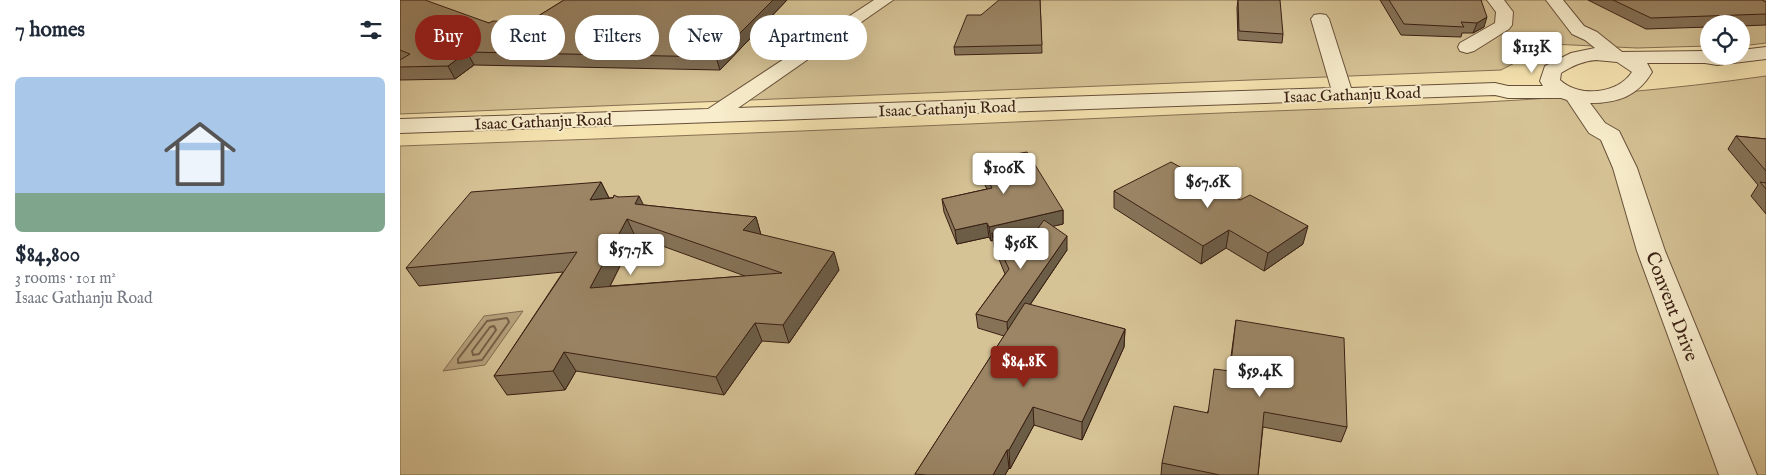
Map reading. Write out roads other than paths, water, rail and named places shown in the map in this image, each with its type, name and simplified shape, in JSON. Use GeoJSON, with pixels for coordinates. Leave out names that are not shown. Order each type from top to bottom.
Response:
{"type":"FeatureCollection","features":[{"type":"Feature","properties":{"kind":"street"},"geometry":{"type":"LineString","coordinates":[[712,116],[885,0]]}},
{"type":"Feature","properties":{"kind":"street"},"geometry":{"type":"LineString","coordinates":[[1467,47],[1503,25],[1505,12],[1495,0]]}},
{"type":"Feature","properties":{"kind":"street"},"geometry":{"type":"LineString","coordinates":[[1554,0],[1578,30],[1640,67],[1642,72]]}},
{"type":"Feature","properties":{"kind":"street"},"geometry":{"type":"LineString","coordinates":[[1320,19],[1342,94]]}},
{"type":"Feature","properties":{"kind":"street"},"geometry":{"type":"LineString","coordinates":[[1578,30],[1574,36],[1580,55]]}},
{"type":"Feature","properties":{"kind":"street"},"geometry":{"type":"LineString","coordinates":[[1750,55],[1766,53]]}},
{"type":"Feature","properties":{"kind":"street"},"geometry":{"type":"LineString","coordinates":[[1642,72],[1635,83],[1613,94],[1618,131],[1611,136],[1598,128],[1563,89],[1552,70],[1570,58],[1580,55],[1700,57]]}},
{"type":"Feature","properties":{"kind":"street"},"geometry":{"type":"LineString","coordinates":[[1642,72],[1700,65]]}},
{"type":"Feature","properties":{"kind":"street","name":"Isaac Gathanju Road"},"geometry":{"type":"LineString","coordinates":[[400,126],[1495,89],[1508,92],[1563,89],[1585,97],[1613,94]]}},
{"type":"Feature","properties":{"kind":"street","name":"Convent Drive"},"geometry":{"type":"LineString","coordinates":[[1611,136],[1625,168],[1651,251],[1738,475]]}},
{"type":"Feature","properties":{"kind":"water"},"geometry":{"type":"Polygon","coordinates":[[[523,311],[485,365],[443,371],[484,316],[523,311]]]}}]}
